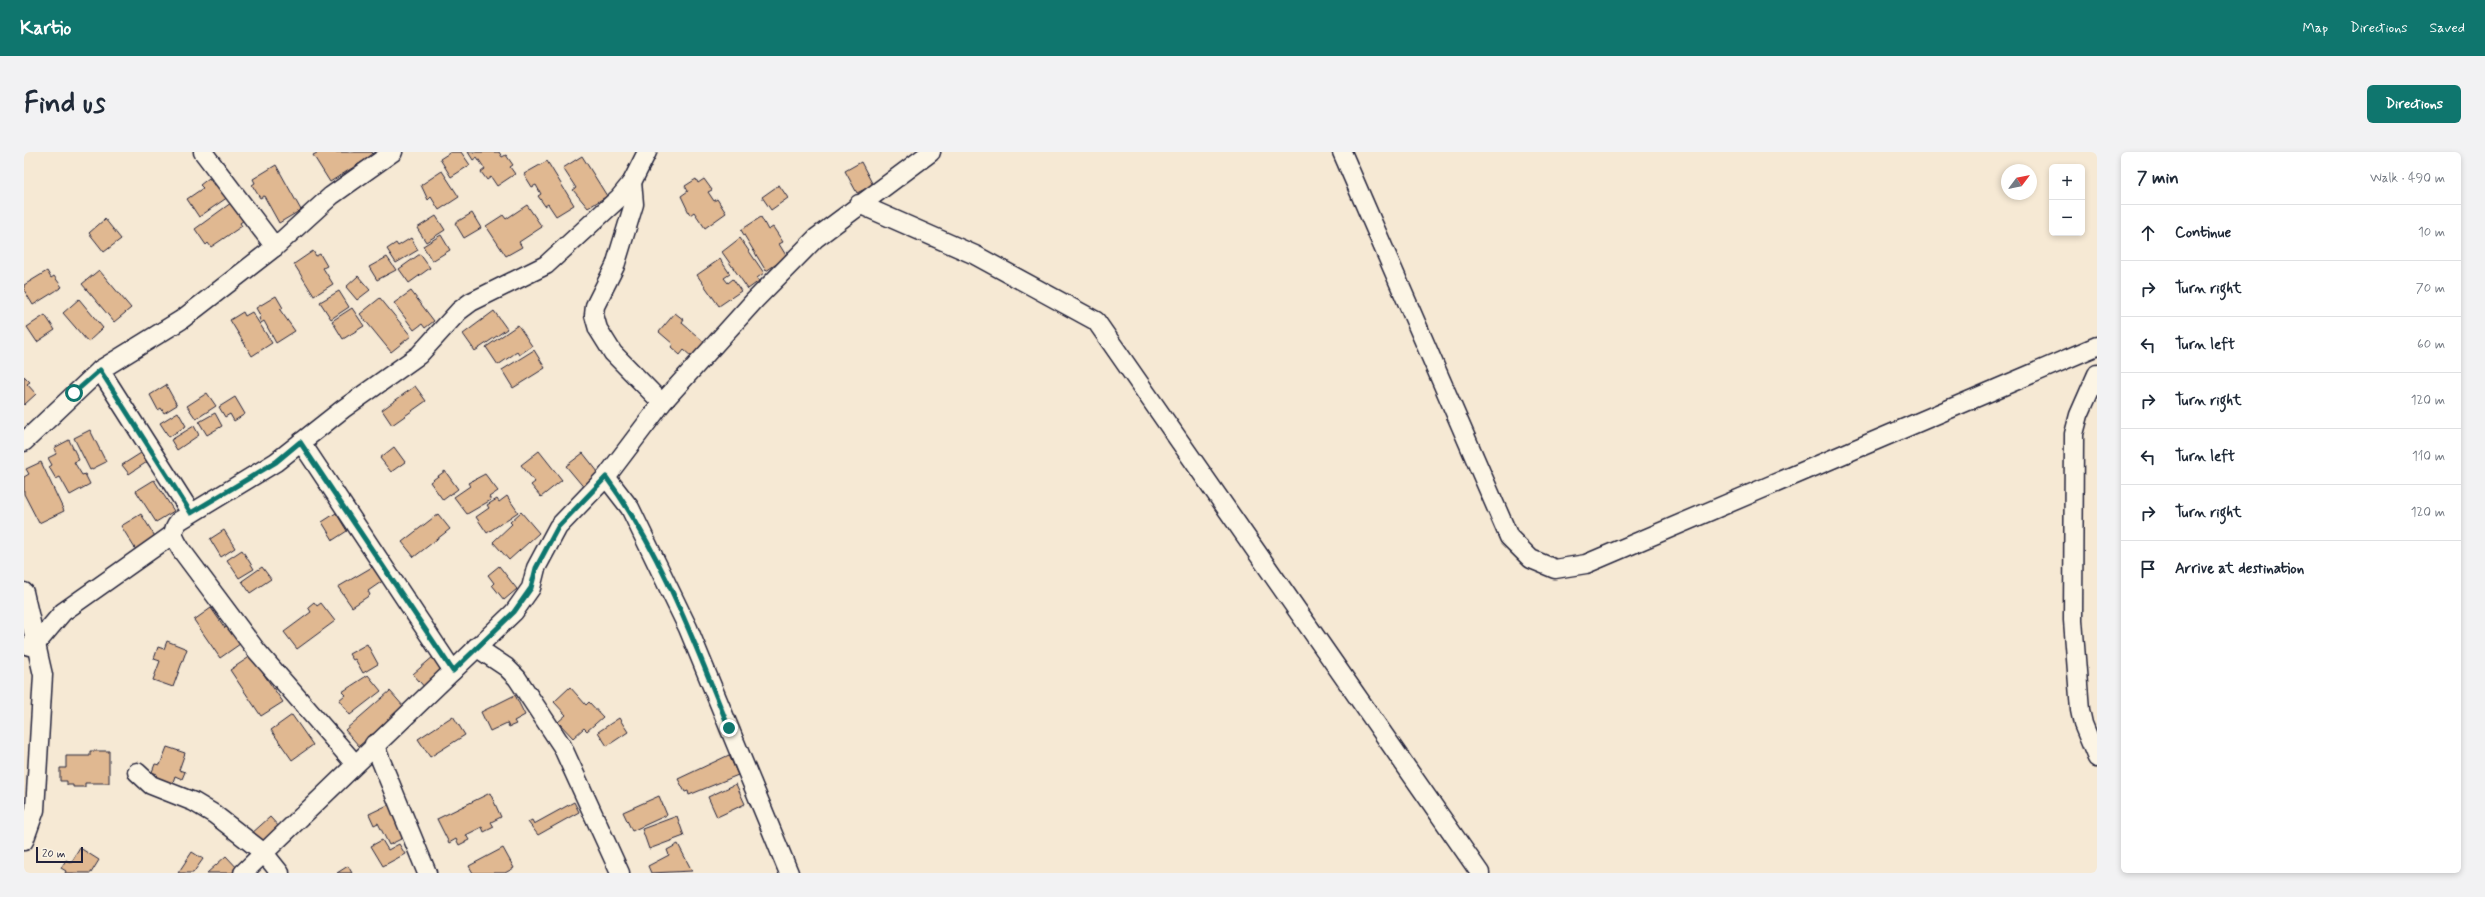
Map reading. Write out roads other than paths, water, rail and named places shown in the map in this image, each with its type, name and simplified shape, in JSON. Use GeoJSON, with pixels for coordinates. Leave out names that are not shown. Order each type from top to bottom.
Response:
{"type":"FeatureCollection","features":[{"type":"Feature","properties":{"kind":"street"},"geometry":{"type":"LineString","coordinates":[[203,152],[275,247]]}},
{"type":"Feature","properties":{"kind":"street"},"geometry":{"type":"LineString","coordinates":[[24,442],[100,370],[181,320],[275,247],[331,196],[393,152]]}},
{"type":"Feature","properties":{"kind":"street"},"geometry":{"type":"LineString","coordinates":[[355,764],[256,650],[172,535],[173,527],[191,513],[276,462],[343,409],[419,355],[430,346],[459,311],[471,302],[546,265],[610,207],[632,182],[647,152]]}},
{"type":"Feature","properties":{"kind":"street"},"geometry":{"type":"LineString","coordinates":[[243,873],[374,744],[514,612],[531,588],[536,568],[558,527],[606,477],[662,403],[755,300],[816,238],[931,152]]}},
{"type":"Feature","properties":{"kind":"street"},"geometry":{"type":"LineString","coordinates":[[1342,152],[1509,536],[1531,559],[1555,569],[1586,564],[2097,346]]}},
{"type":"Feature","properties":{"kind":"street"},"geometry":{"type":"LineString","coordinates":[[632,182],[634,204],[615,266],[594,306],[594,315],[598,328],[613,353],[662,403]]}},
{"type":"Feature","properties":{"kind":"street"},"geometry":{"type":"LineString","coordinates":[[860,204],[975,255],[1096,321],[1480,873]]}},
{"type":"Feature","properties":{"kind":"street"},"geometry":{"type":"LineString","coordinates":[[100,370],[191,513]]}},
{"type":"Feature","properties":{"kind":"street"},"geometry":{"type":"LineString","coordinates":[[2097,374],[2079,415],[2074,434],[2073,620],[2080,710],[2083,724],[2097,758]]}},
{"type":"Feature","properties":{"kind":"street"},"geometry":{"type":"LineString","coordinates":[[300,442],[453,671]]}},
{"type":"Feature","properties":{"kind":"street"},"geometry":{"type":"LineString","coordinates":[[606,477],[630,508],[688,628],[789,873]]}},
{"type":"Feature","properties":{"kind":"street"},"geometry":{"type":"LineString","coordinates":[[30,645],[63,612],[172,535]]}},
{"type":"Feature","properties":{"kind":"street"},"geometry":{"type":"LineString","coordinates":[[24,592],[30,645],[43,675],[36,803],[24,841]]}},
{"type":"Feature","properties":{"kind":"street"},"geometry":{"type":"LineString","coordinates":[[476,648],[506,667],[518,678],[562,746],[620,873]]}},
{"type":"Feature","properties":{"kind":"street"},"geometry":{"type":"LineString","coordinates":[[374,744],[427,873]]}},
{"type":"Feature","properties":{"kind":"street"},"geometry":{"type":"LineString","coordinates":[[137,772],[151,785],[194,802],[214,814],[264,853],[280,873]]}}]}
